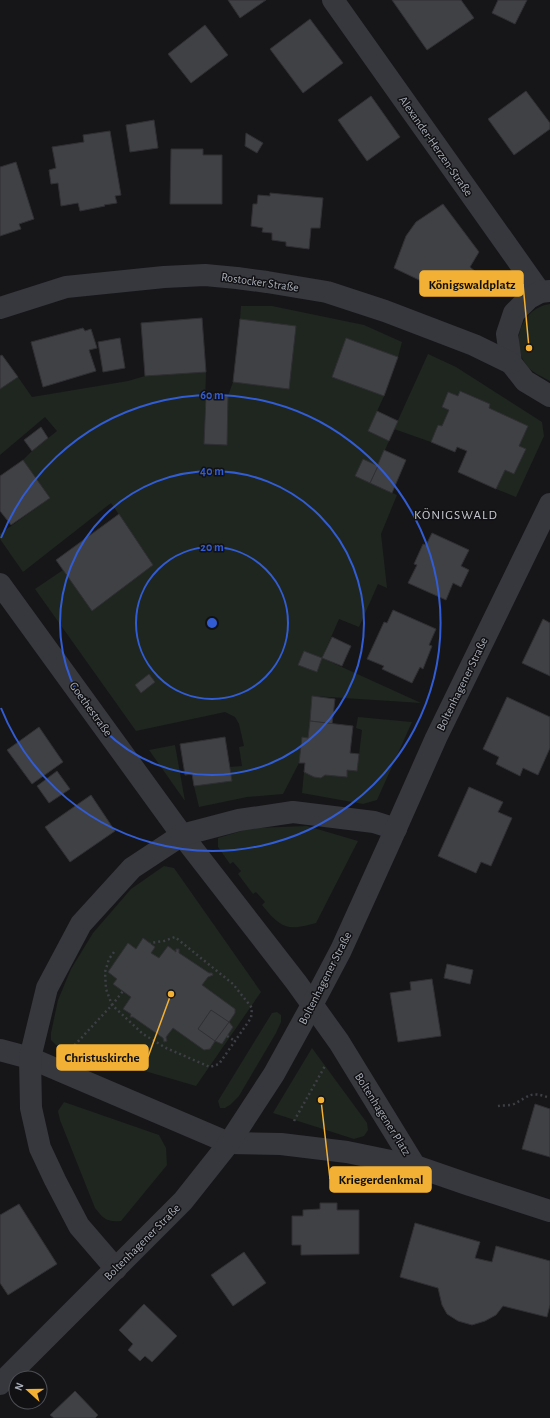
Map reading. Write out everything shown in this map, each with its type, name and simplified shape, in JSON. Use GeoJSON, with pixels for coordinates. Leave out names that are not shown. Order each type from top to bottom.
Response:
{"type":"FeatureCollection","features":[{"type":"Feature","properties":{"kind":"street","name":"Alexander-Herzen-Straße"},"geometry":{"type":"LineString","coordinates":[[333,0],[545,291]]}},
{"type":"Feature","properties":{"kind":"street","name":"Rostocker Straße"},"geometry":{"type":"LineString","coordinates":[[0,308],[66,287],[140,279],[205,275],[252,280],[327,292],[384,311],[474,345],[511,363]]}},
{"type":"Feature","properties":{"kind":"street"},"geometry":{"type":"LineString","coordinates":[[545,291],[529,298],[514,313],[507,334],[511,363],[525,382],[550,396]]}},
{"type":"Feature","properties":{"kind":"street","name":"Boltenhagener Straße"},"geometry":{"type":"LineString","coordinates":[[0,1384],[183,1201],[229,1144],[274,1074],[341,950],[436,738],[550,504]]}},
{"type":"Feature","properties":{"kind":"street","name":"Goethestraße"},"geometry":{"type":"LineString","coordinates":[[0,584],[182,835]]}},
{"type":"Feature","properties":{"kind":"street"},"geometry":{"type":"LineString","coordinates":[[116,1269],[79,1226],[40,1148],[31,1108],[30,1058],[47,988],[81,924],[132,868],[182,835],[239,820],[293,812],[374,822],[396,829]]}},
{"type":"Feature","properties":{"kind":"street","name":"Boltenhagener Platz"},"geometry":{"type":"LineString","coordinates":[[182,835],[339,1042],[415,1166]]}},
{"type":"Feature","properties":{"kind":"street","name":"Boltenhagener Platz"},"geometry":{"type":"LineString","coordinates":[[0,1050],[30,1058],[229,1144],[281,1144],[347,1152],[415,1166]]}},
{"type":"Feature","properties":{"kind":"street"},"geometry":{"type":"LineString","coordinates":[[415,1166],[550,1211]]}},
{"type":"Feature","properties":{"kind":"path"},"geometry":{"type":"LineString","coordinates":[[114,952],[109,959],[105,972],[106,989],[112,1005],[144,1034],[166,1048],[210,1067],[219,1064],[251,1018],[252,1008],[233,984],[175,937],[164,941],[150,943]]}},
{"type":"Feature","properties":{"kind":"path"},"geometry":{"type":"LineString","coordinates":[[53,1068],[112,1005],[123,991]]}},
{"type":"Feature","properties":{"kind":"path"},"geometry":{"type":"LineString","coordinates":[[227,1036],[235,1041]]}},
{"type":"Feature","properties":{"kind":"path"},"geometry":{"type":"LineString","coordinates":[[281,1144],[339,1042]]}},
{"type":"Feature","properties":{"kind":"path"},"geometry":{"type":"LineString","coordinates":[[498,1106],[513,1105],[528,1096],[537,1094],[550,1098]]}},
{"type":"Feature","properties":{"kind":"shaded area"},"geometry":{"type":"Polygon","coordinates":[[[550,304],[550,381],[536,374],[527,366],[521,354],[519,336],[521,327],[532,312],[540,307],[550,304]]]}},
{"type":"Feature","properties":{"kind":"shaded area"},"geometry":{"type":"Polygon","coordinates":[[[241,306],[272,306],[364,325],[402,342],[398,357],[346,338],[332,377],[384,396],[368,431],[389,441],[378,466],[363,459],[355,476],[397,495],[381,534],[387,588],[378,584],[359,627],[339,619],[322,658],[421,703],[313,696],[308,738],[302,737],[299,763],[283,794],[247,797],[199,807],[194,786],[231,781],[229,767],[242,766],[239,747],[244,746],[239,724],[235,717],[225,712],[136,731],[35,589],[63,570],[92,611],[153,565],[111,503],[23,572],[0,539],[0,534],[50,498],[23,460],[57,431],[45,417],[0,455],[0,389],[18,377],[32,397],[128,381],[145,376],[206,372],[204,444],[227,445],[228,396],[233,382],[289,389],[296,326],[240,319],[241,306]],[[304,651],[299,665],[317,672],[322,658],[304,651]]]}},
{"type":"Feature","properties":{"kind":"shaded area"},"geometry":{"type":"Polygon","coordinates":[[[428,354],[456,367],[542,422],[544,436],[516,497],[496,489],[505,470],[514,474],[526,450],[519,446],[528,426],[489,408],[490,404],[461,391],[458,396],[448,392],[442,407],[449,410],[442,426],[438,425],[431,442],[394,429],[428,354]]]}},
{"type":"Feature","properties":{"kind":"shaded area"},"geometry":{"type":"Polygon","coordinates":[[[358,717],[412,722],[377,800],[363,804],[302,793],[304,772],[317,777],[325,775],[346,777],[347,770],[357,771],[362,730],[356,728],[358,717]]]}},
{"type":"Feature","properties":{"kind":"shaded area"},"geometry":{"type":"Polygon","coordinates":[[[175,745],[185,801],[149,750],[175,745]]]}},
{"type":"Feature","properties":{"kind":"shaded area"},"geometry":{"type":"Polygon","coordinates":[[[307,826],[358,841],[316,923],[298,927],[286,926],[280,923],[269,913],[262,905],[265,902],[256,892],[253,894],[238,874],[241,871],[233,862],[230,864],[218,847],[218,838],[251,828],[307,826]]]}},
{"type":"Feature","properties":{"kind":"shaded area"},"geometry":{"type":"Polygon","coordinates":[[[164,866],[174,868],[261,992],[196,1086],[56,1045],[51,1040],[51,1033],[58,1000],[71,969],[93,933],[131,889],[164,866]]]}},
{"type":"Feature","properties":{"kind":"shaded area"},"geometry":{"type":"Polygon","coordinates":[[[277,1012],[281,1015],[281,1022],[239,1096],[230,1105],[225,1108],[220,1108],[218,1101],[272,1013],[277,1012]]]}},
{"type":"Feature","properties":{"kind":"shaded area"},"geometry":{"type":"Polygon","coordinates":[[[312,1048],[367,1123],[368,1130],[364,1136],[354,1139],[273,1113],[312,1048]]]}},
{"type":"Feature","properties":{"kind":"shaded area"},"geometry":{"type":"Polygon","coordinates":[[[64,1102],[159,1135],[166,1148],[167,1165],[121,1221],[106,1219],[95,1208],[60,1120],[58,1111],[64,1102]]]}},
{"type":"Feature","properties":{"kind":"building"},"geometry":{"type":"Polygon","coordinates":[[[228,0],[266,0],[240,18],[228,0]]]}},
{"type":"Feature","properties":{"kind":"building"},"geometry":{"type":"Polygon","coordinates":[[[392,0],[461,0],[474,18],[427,50],[392,0]]]}},
{"type":"Feature","properties":{"kind":"building"},"geometry":{"type":"Polygon","coordinates":[[[498,0],[527,0],[515,24],[492,13],[498,0]]]}},
{"type":"Feature","properties":{"kind":"building"},"geometry":{"type":"Polygon","coordinates":[[[310,19],[343,63],[303,93],[270,49],[310,19]]]}},
{"type":"Feature","properties":{"kind":"building"},"geometry":{"type":"Polygon","coordinates":[[[205,25],[228,55],[191,83],[168,54],[205,25]]]}},
{"type":"Feature","properties":{"kind":"building"},"geometry":{"type":"Polygon","coordinates":[[[526,91],[550,123],[550,129],[514,155],[488,119],[526,91]]]}},
{"type":"Feature","properties":{"kind":"building"},"geometry":{"type":"Polygon","coordinates":[[[371,96],[400,137],[367,161],[338,120],[371,96]]]}},
{"type":"Feature","properties":{"kind":"building"},"geometry":{"type":"Polygon","coordinates":[[[154,120],[158,148],[130,152],[126,125],[154,120]]]}},
{"type":"Feature","properties":{"kind":"building"},"geometry":{"type":"Polygon","coordinates":[[[110,131],[121,195],[115,196],[117,203],[80,211],[78,203],[61,206],[58,183],[51,184],[49,170],[56,168],[52,147],[84,142],[83,135],[110,131]]]}},
{"type":"Feature","properties":{"kind":"building"},"geometry":{"type":"Polygon","coordinates":[[[246,133],[263,143],[257,153],[245,146],[246,133]]]}},
{"type":"Feature","properties":{"kind":"building"},"geometry":{"type":"Polygon","coordinates":[[[171,149],[203,149],[203,155],[222,155],[222,204],[170,204],[171,149]]]}},
{"type":"Feature","properties":{"kind":"building"},"geometry":{"type":"Polygon","coordinates":[[[16,162],[34,219],[19,224],[21,229],[0,236],[0,167],[16,162]]]}},
{"type":"Feature","properties":{"kind":"building"},"geometry":{"type":"Polygon","coordinates":[[[270,193],[323,198],[320,228],[311,228],[309,249],[286,246],[286,242],[272,240],[272,233],[262,232],[263,228],[251,226],[253,204],[257,204],[258,195],[270,196],[270,193]]]}},
{"type":"Feature","properties":{"kind":"building"},"geometry":{"type":"Polygon","coordinates":[[[443,204],[479,252],[470,267],[476,272],[468,280],[463,277],[458,288],[440,290],[394,268],[406,236],[416,222],[443,204]]]}},
{"type":"Feature","properties":{"kind":"building"},"geometry":{"type":"Polygon","coordinates":[[[202,318],[206,372],[145,376],[141,323],[202,318]]]}},
{"type":"Feature","properties":{"kind":"building"},"geometry":{"type":"Polygon","coordinates":[[[240,319],[296,326],[289,389],[233,382],[240,319]]]}},
{"type":"Feature","properties":{"kind":"building"},"geometry":{"type":"Polygon","coordinates":[[[83,328],[85,331],[91,329],[97,348],[89,350],[96,371],[43,387],[31,342],[83,328]]]}},
{"type":"Feature","properties":{"kind":"building"},"geometry":{"type":"Polygon","coordinates":[[[120,338],[125,368],[103,372],[98,342],[120,338]]]}},
{"type":"Feature","properties":{"kind":"building"},"geometry":{"type":"Polygon","coordinates":[[[346,338],[398,357],[384,396],[332,377],[346,338]]]}},
{"type":"Feature","properties":{"kind":"building"},"geometry":{"type":"Polygon","coordinates":[[[2,355],[18,377],[0,389],[0,356],[2,355]]]}},
{"type":"Feature","properties":{"kind":"building"},"geometry":{"type":"Polygon","coordinates":[[[460,391],[490,404],[489,408],[528,426],[519,446],[526,449],[514,474],[505,470],[496,489],[458,472],[467,451],[457,447],[455,452],[431,442],[438,425],[442,426],[449,410],[442,407],[448,392],[458,396],[460,391]]]}},
{"type":"Feature","properties":{"kind":"building"},"geometry":{"type":"Polygon","coordinates":[[[206,395],[228,396],[227,445],[204,444],[206,395]]]}},
{"type":"Feature","properties":{"kind":"building"},"geometry":{"type":"Polygon","coordinates":[[[377,411],[398,421],[389,441],[368,431],[377,411]]]}},
{"type":"Feature","properties":{"kind":"building"},"geometry":{"type":"Polygon","coordinates":[[[41,427],[48,438],[32,451],[24,440],[41,427]]]}},
{"type":"Feature","properties":{"kind":"building"},"geometry":{"type":"Polygon","coordinates":[[[384,450],[406,460],[392,493],[370,483],[384,450]]]}},
{"type":"Feature","properties":{"kind":"building"},"geometry":{"type":"Polygon","coordinates":[[[363,459],[378,466],[370,483],[355,476],[363,459]]]}},
{"type":"Feature","properties":{"kind":"building"},"geometry":{"type":"Polygon","coordinates":[[[23,460],[50,498],[11,525],[0,511],[0,476],[23,460]]]}},
{"type":"Feature","properties":{"kind":"building"},"geometry":{"type":"Polygon","coordinates":[[[119,514],[153,565],[92,611],[56,560],[119,514]]]}},
{"type":"Feature","properties":{"kind":"building"},"geometry":{"type":"Polygon","coordinates":[[[432,533],[469,550],[461,566],[469,570],[461,587],[453,583],[446,600],[408,583],[417,565],[414,564],[423,544],[426,545],[432,533]]]}},
{"type":"Feature","properties":{"kind":"building"},"geometry":{"type":"Polygon","coordinates":[[[393,610],[436,629],[429,645],[432,646],[423,669],[420,667],[412,683],[382,669],[384,666],[367,659],[384,622],[387,623],[393,610]]]}},
{"type":"Feature","properties":{"kind":"building"},"geometry":{"type":"Polygon","coordinates":[[[543,619],[550,623],[550,676],[522,663],[543,619]]]}},
{"type":"Feature","properties":{"kind":"building"},"geometry":{"type":"Polygon","coordinates":[[[332,637],[351,646],[342,666],[322,658],[332,637]]]}},
{"type":"Feature","properties":{"kind":"building"},"geometry":{"type":"Polygon","coordinates":[[[304,651],[322,658],[317,672],[298,665],[304,651]]]}},
{"type":"Feature","properties":{"kind":"building"},"geometry":{"type":"Polygon","coordinates":[[[149,674],[155,682],[141,693],[135,685],[149,674]]]}},
{"type":"Feature","properties":{"kind":"building"},"geometry":{"type":"Polygon","coordinates":[[[312,696],[335,699],[332,724],[310,721],[312,696]]]}},
{"type":"Feature","properties":{"kind":"building"},"geometry":{"type":"Polygon","coordinates":[[[507,697],[550,717],[550,748],[538,775],[523,768],[520,776],[496,764],[499,757],[483,749],[507,697]]]}},
{"type":"Feature","properties":{"kind":"building"},"geometry":{"type":"Polygon","coordinates":[[[310,721],[353,726],[350,753],[359,754],[357,771],[347,770],[347,777],[325,775],[321,778],[314,777],[304,772],[305,763],[299,763],[302,737],[308,738],[310,721]]]}},
{"type":"Feature","properties":{"kind":"building"},"geometry":{"type":"Polygon","coordinates":[[[39,727],[63,762],[32,784],[7,750],[39,727]]]}},
{"type":"Feature","properties":{"kind":"building"},"geometry":{"type":"Polygon","coordinates":[[[225,737],[232,781],[194,786],[192,774],[185,775],[180,744],[225,737]]]}},
{"type":"Feature","properties":{"kind":"building"},"geometry":{"type":"Polygon","coordinates":[[[57,771],[70,789],[49,803],[37,786],[57,771]]]}},
{"type":"Feature","properties":{"kind":"building"},"geometry":{"type":"Polygon","coordinates":[[[469,787],[503,802],[498,812],[512,818],[491,866],[481,862],[476,873],[438,856],[469,787]]]}},
{"type":"Feature","properties":{"kind":"building"},"geometry":{"type":"Polygon","coordinates":[[[91,795],[115,831],[70,862],[45,827],[91,795]]]}},
{"type":"Feature","properties":{"kind":"building"},"geometry":{"type":"Polygon","coordinates":[[[143,938],[155,947],[151,953],[159,958],[168,946],[176,952],[176,949],[179,949],[179,953],[209,973],[212,973],[213,975],[208,977],[202,985],[235,1009],[235,1013],[229,1022],[233,1027],[222,1044],[215,1041],[210,1049],[204,1050],[173,1028],[166,1037],[167,1041],[164,1042],[163,1038],[133,1017],[130,1017],[131,1014],[123,1009],[131,997],[113,984],[117,979],[108,972],[128,943],[136,949],[143,938]]]}},
{"type":"Feature","properties":{"kind":"building"},"geometry":{"type":"Polygon","coordinates":[[[447,964],[473,970],[470,984],[444,978],[447,964]]]}},
{"type":"Feature","properties":{"kind":"building"},"geometry":{"type":"Polygon","coordinates":[[[432,979],[441,1036],[398,1042],[390,993],[411,990],[410,982],[432,979]]]}},
{"type":"Feature","properties":{"kind":"building"},"geometry":{"type":"Polygon","coordinates":[[[211,1010],[229,1022],[215,1041],[198,1029],[211,1010]]]}},
{"type":"Feature","properties":{"kind":"building"},"geometry":{"type":"Polygon","coordinates":[[[535,1104],[550,1109],[550,1157],[522,1149],[535,1104]]]}},
{"type":"Feature","properties":{"kind":"building"},"geometry":{"type":"Polygon","coordinates":[[[320,1203],[337,1203],[337,1210],[359,1210],[359,1254],[301,1255],[301,1245],[292,1245],[292,1216],[303,1216],[303,1210],[320,1209],[320,1203]]]}},
{"type":"Feature","properties":{"kind":"building"},"geometry":{"type":"Polygon","coordinates":[[[19,1204],[57,1264],[8,1295],[0,1283],[0,1215],[19,1204]]]}},
{"type":"Feature","properties":{"kind":"building"},"geometry":{"type":"Polygon","coordinates":[[[415,1223],[480,1242],[475,1258],[492,1262],[496,1246],[550,1261],[550,1305],[547,1317],[503,1306],[496,1315],[485,1321],[472,1325],[458,1321],[447,1314],[442,1305],[438,1288],[400,1277],[415,1223]]]}},
{"type":"Feature","properties":{"kind":"building"},"geometry":{"type":"Polygon","coordinates":[[[244,1252],[266,1283],[233,1306],[211,1275],[244,1252]]]}},
{"type":"Feature","properties":{"kind":"building"},"geometry":{"type":"Polygon","coordinates":[[[144,1304],[177,1336],[152,1362],[145,1356],[140,1361],[128,1350],[133,1344],[119,1330],[144,1304]]]}},
{"type":"Feature","properties":{"kind":"building"},"geometry":{"type":"Polygon","coordinates":[[[75,1391],[98,1415],[95,1418],[54,1418],[50,1415],[75,1391]]]}},
{"type":"Feature","properties":{"kind":"place","name":"Königswaldplatz"},"geometry":{"type":"Point","coordinates":[529,348]}},
{"type":"Feature","properties":{"kind":"place","name":"Christuskirche"},"geometry":{"type":"Point","coordinates":[171,994]}},
{"type":"Feature","properties":{"kind":"place","name":"Kriegerdenkmal"},"geometry":{"type":"Point","coordinates":[321,1100]}},
{"type":"Feature","properties":{"kind":"district","name":"KÖNIGSWALD"},"geometry":{"type":"Point","coordinates":[456,515]}}]}
